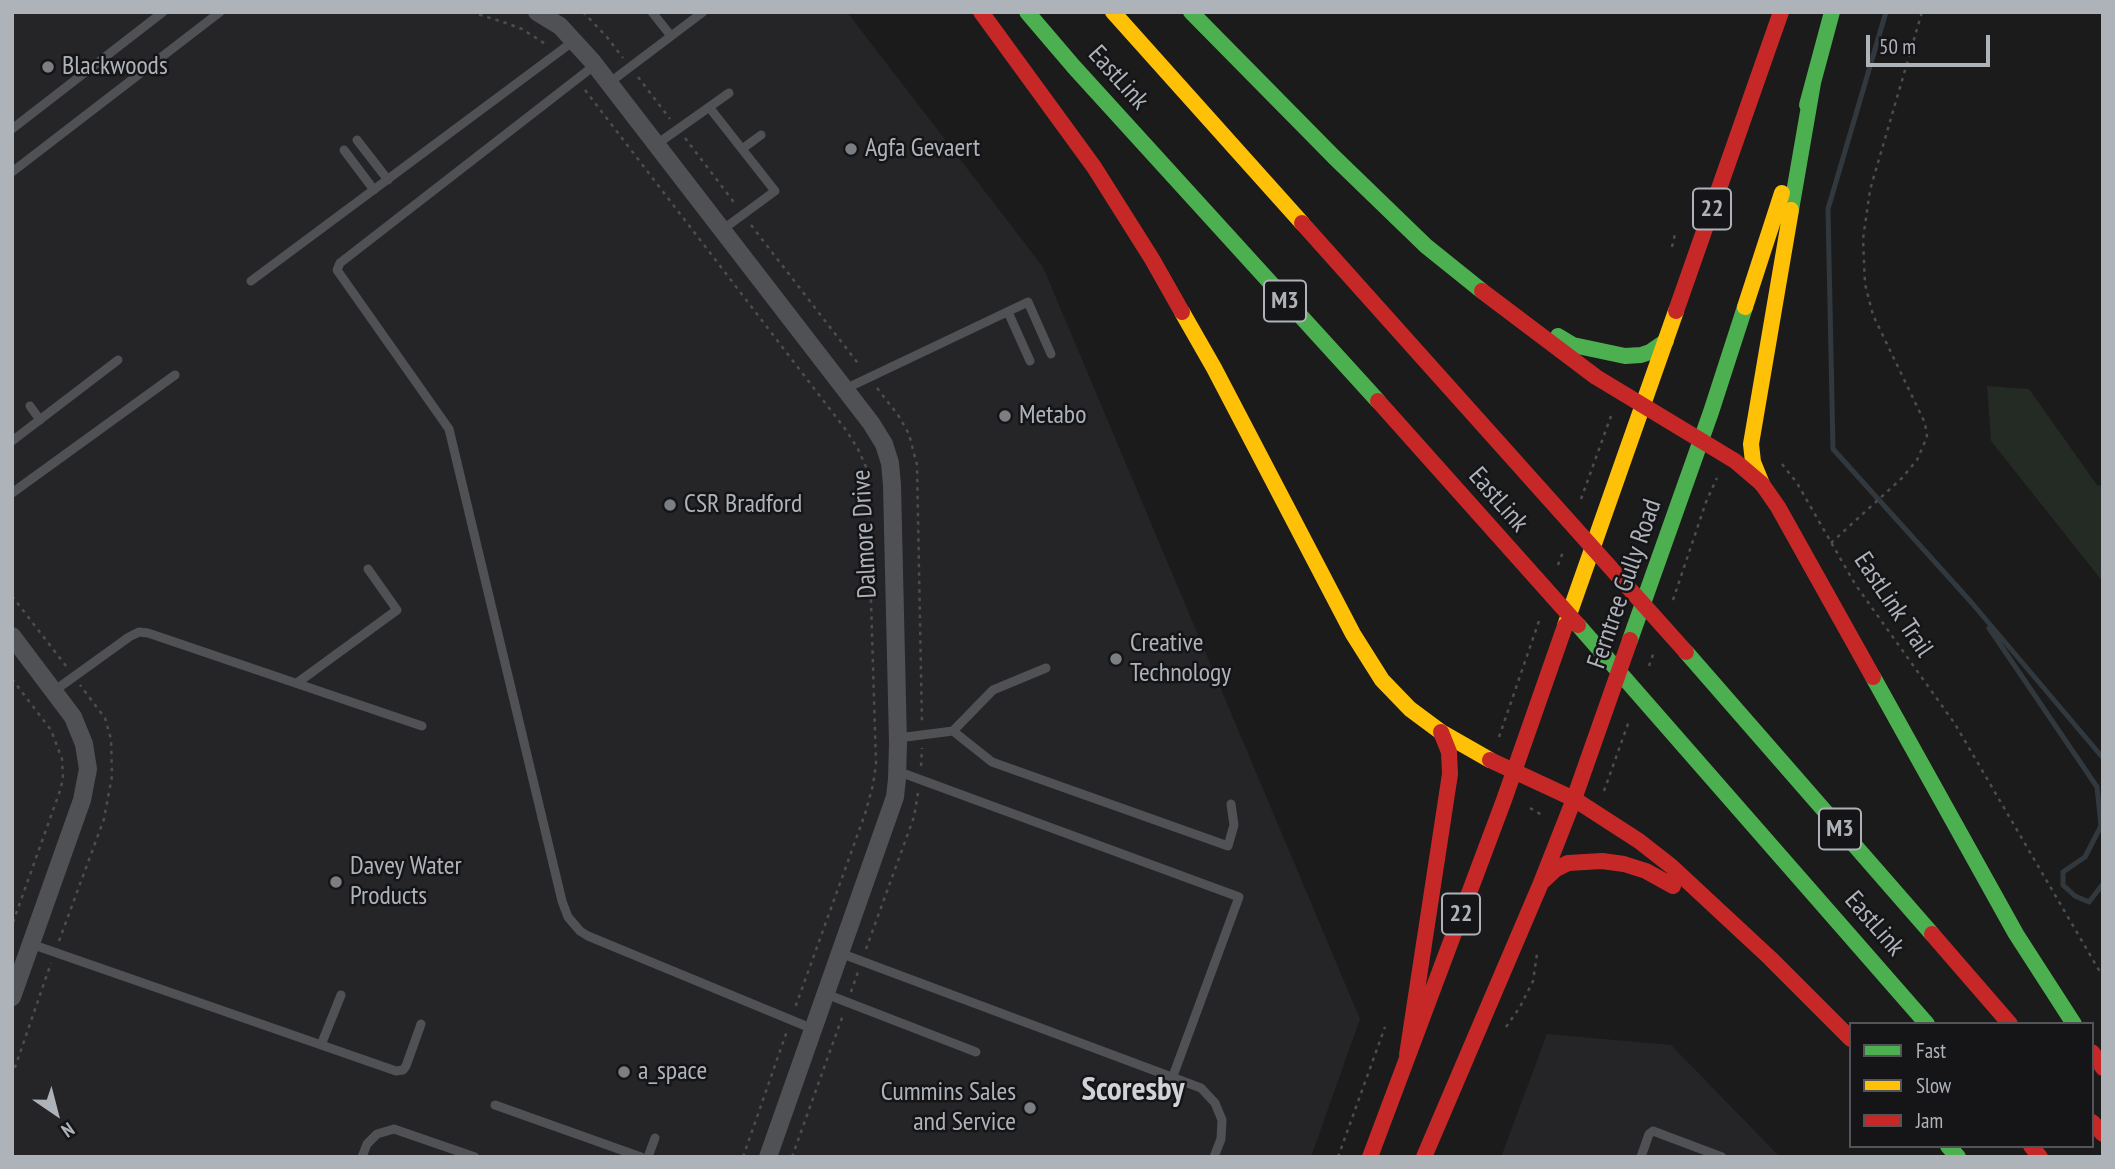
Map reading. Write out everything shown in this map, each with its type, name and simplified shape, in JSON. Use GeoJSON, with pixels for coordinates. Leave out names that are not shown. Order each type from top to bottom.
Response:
{"type":"FeatureCollection","features":[{"type":"Feature","properties":{"kind":"main road"},"geometry":{"type":"LineString","coordinates":[[981,12],[1087,158],[1152,259],[1214,368],[1363,653],[1395,695],[1426,722],[1489,761],[1574,799],[1650,849],[1807,993],[1849,1037]]}},
{"type":"Feature","properties":{"kind":"main road","name":"EastLink"},"geometry":{"type":"LineString","coordinates":[[1027,12],[1647,703],[1925,1022]]}},
{"type":"Feature","properties":{"kind":"main road","name":"EastLink"},"geometry":{"type":"LineString","coordinates":[[1113,12],[1403,338],[1574,514],[1671,635],[2008,1022]]}},
{"type":"Feature","properties":{"kind":"main road"},"geometry":{"type":"LineString","coordinates":[[1191,12],[1426,246],[1565,355],[1735,461],[1762,484]]}},
{"type":"Feature","properties":{"kind":"main road","name":"Ferntree Gully Road"},"geometry":{"type":"LineString","coordinates":[[1370,1157],[1514,772],[1781,12]]}},
{"type":"Feature","properties":{"kind":"main road","name":"Ferntree Gully Road"},"geometry":{"type":"LineString","coordinates":[[1424,1157],[1574,799],[1701,441],[1761,261],[1794,157],[1832,12]]}},
{"type":"Feature","properties":{"kind":"main road"},"geometry":{"type":"LineString","coordinates":[[1813,83],[1751,444],[1753,462],[1762,484],[1778,507],[2009,923],[2073,1022]]}},
{"type":"Feature","properties":{"kind":"main road"},"geometry":{"type":"LineString","coordinates":[[1473,282],[1550,332],[1583,348],[1609,354],[1641,355],[1666,341]]}},
{"type":"Feature","properties":{"kind":"main road"},"geometry":{"type":"LineString","coordinates":[[1407,1055],[1450,774],[1449,752],[1441,732]]}},
{"type":"Feature","properties":{"kind":"main road"},"geometry":{"type":"LineString","coordinates":[[1541,883],[1562,866],[1576,861],[1624,864],[1646,871],[1732,923]]}},
{"type":"Feature","properties":{"kind":"street","name":"Dalmore Drive"},"geometry":{"type":"LineString","coordinates":[[537,12],[560,26],[575,40],[657,144],[878,433],[890,463],[898,738],[895,797],[768,1157]]}},
{"type":"Feature","properties":{"kind":"street"},"geometry":{"type":"LineString","coordinates":[[12,636],[73,717],[84,744],[88,769],[82,800],[12,997]]}},
{"type":"Feature","properties":{"kind":"lane"},"geometry":{"type":"LineString","coordinates":[[12,129],[163,12]]}},
{"type":"Feature","properties":{"kind":"lane"},"geometry":{"type":"LineString","coordinates":[[12,173],[220,12]]}},
{"type":"Feature","properties":{"kind":"lane"},"geometry":{"type":"LineString","coordinates":[[652,12],[671,36]]}},
{"type":"Feature","properties":{"kind":"lane"},"geometry":{"type":"LineString","coordinates":[[609,83],[703,12]]}},
{"type":"Feature","properties":{"kind":"lane"},"geometry":{"type":"LineString","coordinates":[[251,281],[575,40]]}},
{"type":"Feature","properties":{"kind":"lane"},"geometry":{"type":"LineString","coordinates":[[595,65],[340,263],[337,270],[449,429],[568,917],[588,936],[813,1029]]}},
{"type":"Feature","properties":{"kind":"lane"},"geometry":{"type":"LineString","coordinates":[[657,144],[729,93]]}},
{"type":"Feature","properties":{"kind":"lane"},"geometry":{"type":"LineString","coordinates":[[709,107],[775,191],[722,230]]}},
{"type":"Feature","properties":{"kind":"lane"},"geometry":{"type":"LineString","coordinates":[[742,149],[761,135]]}},
{"type":"Feature","properties":{"kind":"lane"},"geometry":{"type":"LineString","coordinates":[[357,140],[388,180]]}},
{"type":"Feature","properties":{"kind":"lane"},"geometry":{"type":"LineString","coordinates":[[344,150],[374,190]]}},
{"type":"Feature","properties":{"kind":"lane"},"geometry":{"type":"LineString","coordinates":[[845,389],[1028,302],[1051,354]]}},
{"type":"Feature","properties":{"kind":"lane"},"geometry":{"type":"LineString","coordinates":[[1008,312],[1030,362]]}},
{"type":"Feature","properties":{"kind":"lane"},"geometry":{"type":"LineString","coordinates":[[12,441],[118,360]]}},
{"type":"Feature","properties":{"kind":"lane"},"geometry":{"type":"LineString","coordinates":[[12,493],[175,376]]}},
{"type":"Feature","properties":{"kind":"lane"},"geometry":{"type":"LineString","coordinates":[[30,406],[40,420]]}},
{"type":"Feature","properties":{"kind":"lane"},"geometry":{"type":"LineString","coordinates":[[297,683],[397,610],[368,569]]}},
{"type":"Feature","properties":{"kind":"lane"},"geometry":{"type":"LineString","coordinates":[[54,691],[139,632],[422,726]]}},
{"type":"Feature","properties":{"kind":"lane"},"geometry":{"type":"LineString","coordinates":[[898,738],[953,731],[993,690],[1046,668]]}},
{"type":"Feature","properties":{"kind":"lane"},"geometry":{"type":"LineString","coordinates":[[953,731],[992,762],[1228,846],[1234,825],[1231,804]]}},
{"type":"Feature","properties":{"kind":"lane"},"geometry":{"type":"LineString","coordinates":[[897,771],[1239,897],[1173,1076]]}},
{"type":"Feature","properties":{"kind":"lane"},"geometry":{"type":"LineString","coordinates":[[31,944],[400,1071],[406,1066],[421,1024]]}},
{"type":"Feature","properties":{"kind":"lane"},"geometry":{"type":"LineString","coordinates":[[840,953],[1201,1088],[1214,1103],[1222,1120],[1223,1129],[1214,1157]]}},
{"type":"Feature","properties":{"kind":"lane"},"geometry":{"type":"LineString","coordinates":[[825,994],[976,1052]]}},
{"type":"Feature","properties":{"kind":"lane"},"geometry":{"type":"LineString","coordinates":[[321,1045],[341,995]]}},
{"type":"Feature","properties":{"kind":"lane"},"geometry":{"type":"LineString","coordinates":[[495,1105],[640,1157]]}},
{"type":"Feature","properties":{"kind":"lane"},"geometry":{"type":"LineString","coordinates":[[362,1157],[371,1139],[382,1131],[394,1129],[475,1157]]}},
{"type":"Feature","properties":{"kind":"lane"},"geometry":{"type":"LineString","coordinates":[[1641,1157],[1649,1134],[1653,1131],[1722,1157]]}},
{"type":"Feature","properties":{"kind":"lane"},"geometry":{"type":"LineString","coordinates":[[648,1157],[655,1138]]}},
{"type":"Feature","properties":{"kind":"path"},"geometry":{"type":"LineString","coordinates":[[471,12],[522,29],[556,54]]}},
{"type":"Feature","properties":{"kind":"path"},"geometry":{"type":"LineString","coordinates":[[583,12],[606,36],[903,424],[909,434],[917,465],[921,780],[914,817],[792,1157]]}},
{"type":"Feature","properties":{"kind":"path","name":"EastLink Trail"},"geometry":{"type":"LineString","coordinates":[[1922,12],[1870,190],[1863,239],[1865,284],[1873,315],[1925,423],[1927,437],[1917,460],[1902,478],[1831,543],[1855,584],[1955,724],[2103,977]]}},
{"type":"Feature","properties":{"kind":"path"},"geometry":{"type":"LineString","coordinates":[[577,79],[846,430],[867,469],[874,653],[876,764],[873,785],[743,1157]]}},
{"type":"Feature","properties":{"kind":"path"},"geometry":{"type":"LineString","coordinates":[[1574,514],[1619,391]]}},
{"type":"Feature","properties":{"kind":"path"},"geometry":{"type":"LineString","coordinates":[[1555,574],[1564,547]]}},
{"type":"Feature","properties":{"kind":"path"},"geometry":{"type":"LineString","coordinates":[[1489,761],[1541,613]]}},
{"type":"Feature","properties":{"kind":"path"},"geometry":{"type":"LineString","coordinates":[[12,678],[51,730],[62,759],[63,776],[12,925]]}},
{"type":"Feature","properties":{"kind":"shaded area"},"geometry":{"type":"Polygon","coordinates":[[[12,12],[847,12],[1043,267],[1360,1019],[1311,1157],[12,1157],[12,12]]]}},
{"type":"Feature","properties":{"kind":"shaded area"},"geometry":{"type":"Polygon","coordinates":[[[1987,386],[2029,389],[2097,485],[2103,486],[2103,582],[1991,441],[1987,386]]]}},
{"type":"Feature","properties":{"kind":"shaded area"},"geometry":{"type":"Polygon","coordinates":[[[1547,1034],[1671,1045],[1780,1157],[1501,1157],[1547,1034]]]}},
{"type":"Feature","properties":{"kind":"waterway"},"geometry":{"type":"LineString","coordinates":[[1886,12],[1828,209],[1833,449],[1971,602],[2103,758]]}},
{"type":"Feature","properties":{"kind":"waterway"},"geometry":{"type":"LineString","coordinates":[[1989,628],[2097,787],[2101,826],[2085,857],[2063,872],[2063,885],[2075,896],[2089,902],[2103,884]]}},
{"type":"Feature","properties":{"kind":"traffic: fast"},"geometry":{"type":"LineString","coordinates":[[1027,12],[1378,401]]}},
{"type":"Feature","properties":{"kind":"traffic: fast"},"geometry":{"type":"LineString","coordinates":[[1191,12],[1426,246],[1482,291]]}},
{"type":"Feature","properties":{"kind":"traffic: fast"},"geometry":{"type":"LineString","coordinates":[[1807,105],[1832,12]]}},
{"type":"Feature","properties":{"kind":"traffic: fast"},"geometry":{"type":"LineString","coordinates":[[1791,210],[1813,83]]}},
{"type":"Feature","properties":{"kind":"traffic: fast"},"geometry":{"type":"LineString","coordinates":[[1630,640],[1711,412],[1745,307]]}},
{"type":"Feature","properties":{"kind":"traffic: fast"},"geometry":{"type":"LineString","coordinates":[[1558,336],[1573,345],[1625,356],[1650,352],[1666,341]]}},
{"type":"Feature","properties":{"kind":"traffic: fast"},"geometry":{"type":"LineString","coordinates":[[1578,625],[1925,1022]]}},
{"type":"Feature","properties":{"kind":"traffic: fast"},"geometry":{"type":"LineString","coordinates":[[1686,652],[1932,934]]}},
{"type":"Feature","properties":{"kind":"traffic: fast"},"geometry":{"type":"LineString","coordinates":[[1873,677],[2016,934],[2073,1022]]}},
{"type":"Feature","properties":{"kind":"traffic: fast"},"geometry":{"type":"LineString","coordinates":[[1950,1148],[1958,1157]]}},
{"type":"Feature","properties":{"kind":"traffic: slow"},"geometry":{"type":"LineString","coordinates":[[1113,12],[1302,223]]}},
{"type":"Feature","properties":{"kind":"traffic: slow"},"geometry":{"type":"LineString","coordinates":[[1745,307],[1782,193]]}},
{"type":"Feature","properties":{"kind":"traffic: slow"},"geometry":{"type":"LineString","coordinates":[[1762,484],[1753,462],[1751,444],[1791,210]]}},
{"type":"Feature","properties":{"kind":"traffic: slow"},"geometry":{"type":"LineString","coordinates":[[1565,626],[1676,311]]}},
{"type":"Feature","properties":{"kind":"traffic: slow"},"geometry":{"type":"LineString","coordinates":[[1182,312],[1353,634],[1382,680],[1410,709],[1441,732],[1490,760]]}},
{"type":"Feature","properties":{"kind":"traffic: jam"},"geometry":{"type":"LineString","coordinates":[[981,12],[1094,167],[1182,312]]}},
{"type":"Feature","properties":{"kind":"traffic: jam"},"geometry":{"type":"LineString","coordinates":[[1676,311],[1781,12]]}},
{"type":"Feature","properties":{"kind":"traffic: jam"},"geometry":{"type":"LineString","coordinates":[[1302,223],[1686,652]]}},
{"type":"Feature","properties":{"kind":"traffic: jam"},"geometry":{"type":"LineString","coordinates":[[1482,291],[1596,377],[1735,461],[1762,484],[1778,507],[1873,677]]}},
{"type":"Feature","properties":{"kind":"traffic: jam"},"geometry":{"type":"LineString","coordinates":[[1378,401],[1578,625]]}},
{"type":"Feature","properties":{"kind":"traffic: jam"},"geometry":{"type":"LineString","coordinates":[[1370,1157],[1504,800],[1565,626]]}},
{"type":"Feature","properties":{"kind":"traffic: jam"},"geometry":{"type":"LineString","coordinates":[[1424,1157],[1541,883],[1630,640]]}},
{"type":"Feature","properties":{"kind":"traffic: jam"},"geometry":{"type":"LineString","coordinates":[[1407,1055],[1450,774],[1449,752],[1441,732]]}},
{"type":"Feature","properties":{"kind":"traffic: jam"},"geometry":{"type":"LineString","coordinates":[[1490,760],[1574,799],[1639,841],[1671,866],[1770,958],[1849,1037]]}},
{"type":"Feature","properties":{"kind":"traffic: jam"},"geometry":{"type":"LineString","coordinates":[[1541,883],[1556,869],[1568,863],[1602,861],[1646,871],[1673,886]]}},
{"type":"Feature","properties":{"kind":"traffic: jam"},"geometry":{"type":"LineString","coordinates":[[1932,934],[2008,1022]]}},
{"type":"Feature","properties":{"kind":"traffic: jam"},"geometry":{"type":"LineString","coordinates":[[2094,1055],[2103,1068]]}},
{"type":"Feature","properties":{"kind":"traffic: jam"},"geometry":{"type":"LineString","coordinates":[[2094,1124],[2103,1134]]}},
{"type":"Feature","properties":{"kind":"traffic: jam"},"geometry":{"type":"LineString","coordinates":[[2033,1148],[2040,1157]]}},
{"type":"Feature","properties":{"kind":"place","name":"Blackwoods"},"geometry":{"type":"Point","coordinates":[48,67]}},
{"type":"Feature","properties":{"kind":"place","name":"Agfa Gevaert"},"geometry":{"type":"Point","coordinates":[851,149]}},
{"type":"Feature","properties":{"kind":"place","name":"Metabo"},"geometry":{"type":"Point","coordinates":[1005,416]}},
{"type":"Feature","properties":{"kind":"place","name":"CSR Bradford"},"geometry":{"type":"Point","coordinates":[670,505]}},
{"type":"Feature","properties":{"kind":"place","name":"Creative Technology"},"geometry":{"type":"Point","coordinates":[1116,659]}},
{"type":"Feature","properties":{"kind":"place","name":"Davey Water Products"},"geometry":{"type":"Point","coordinates":[336,882]}},
{"type":"Feature","properties":{"kind":"place","name":"a_space"},"geometry":{"type":"Point","coordinates":[624,1072]}},
{"type":"Feature","properties":{"kind":"place","name":"Cummins Sales and Service"},"geometry":{"type":"Point","coordinates":[1030,1108]}},
{"type":"Feature","properties":{"kind":"district","name":"Scoresby"},"geometry":{"type":"Point","coordinates":[1133,1091]}}]}
